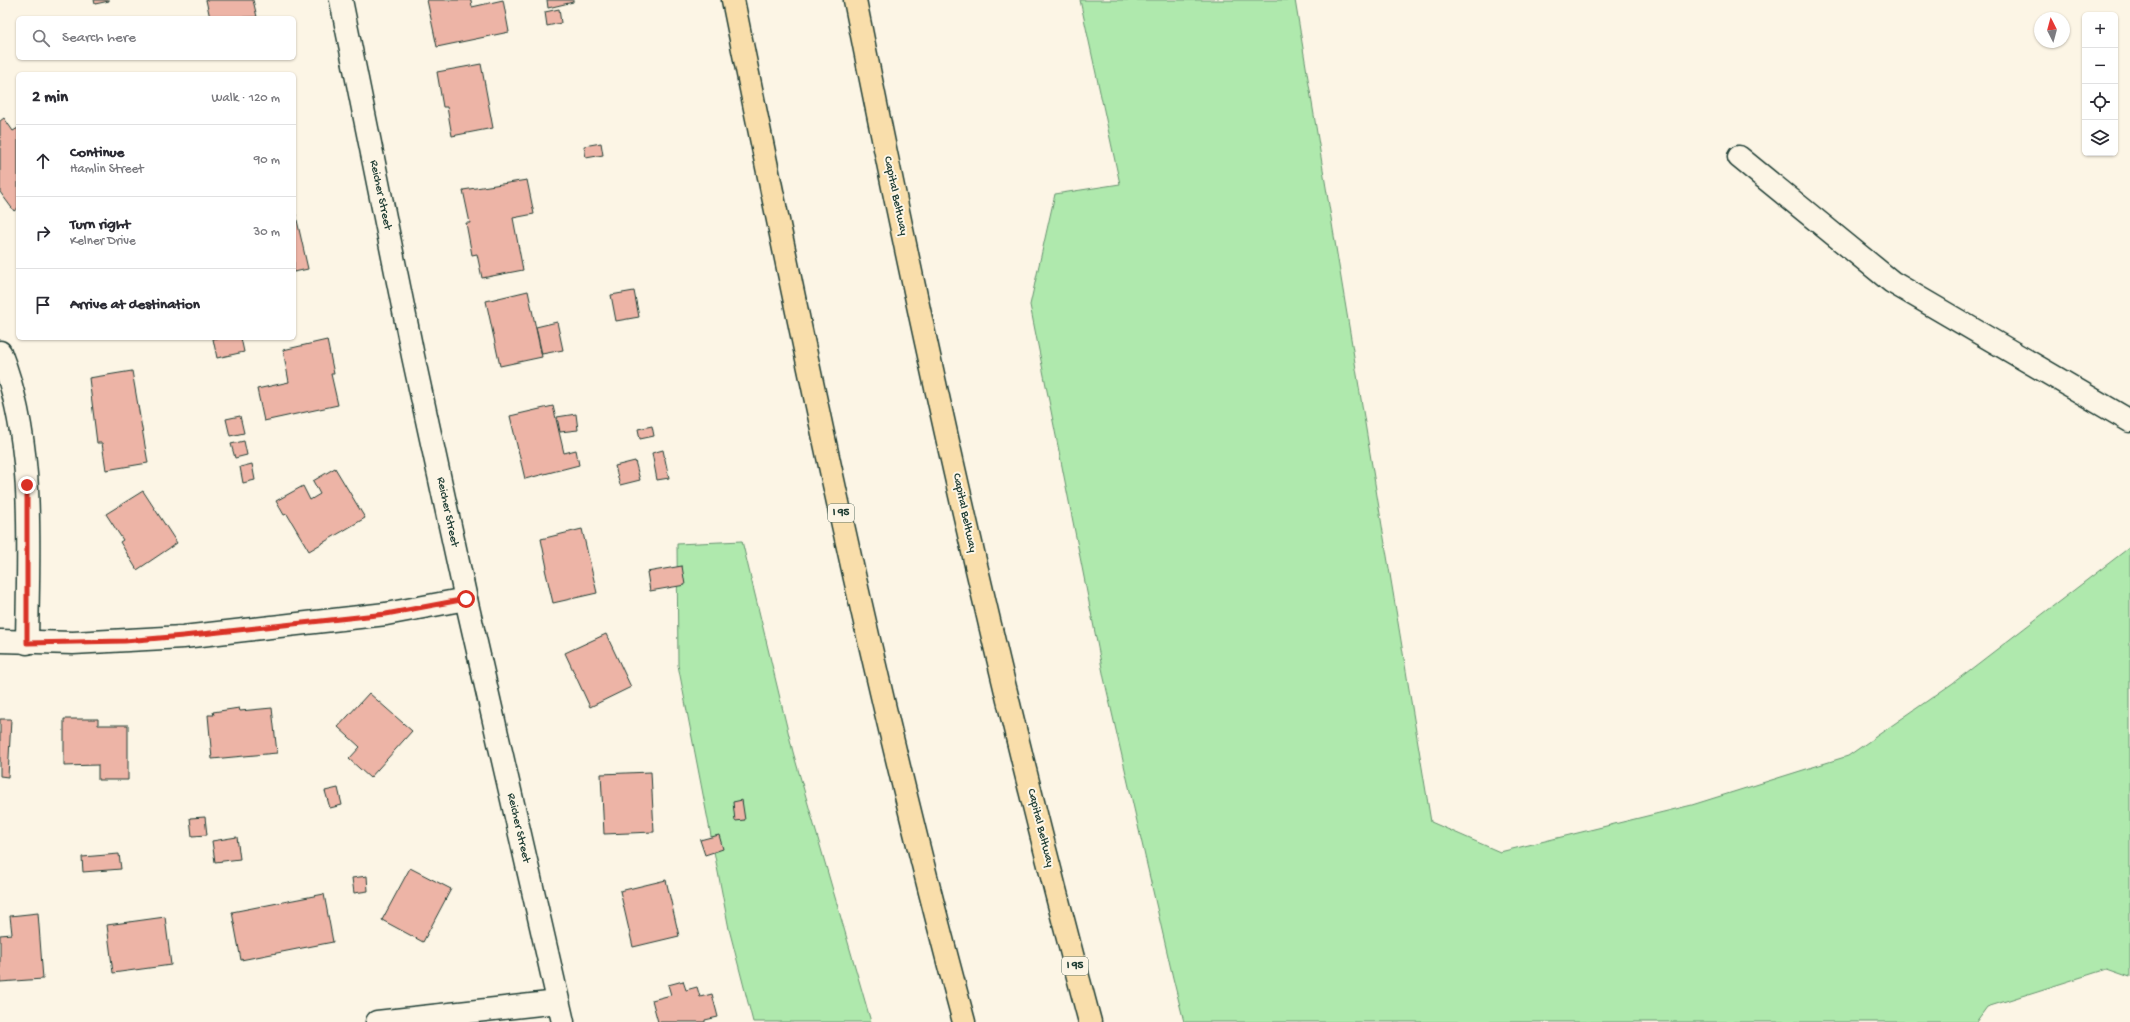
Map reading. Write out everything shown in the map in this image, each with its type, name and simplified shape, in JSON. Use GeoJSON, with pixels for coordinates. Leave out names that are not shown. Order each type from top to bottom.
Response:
{"type":"FeatureCollection","features":[{"type":"Feature","properties":{"kind":"highway","name":"I 95"},"geometry":{"type":"LineString","coordinates":[[733,0],[774,201],[861,606],[942,939],[964,1022]]}},
{"type":"Feature","properties":{"kind":"highway","name":"Capital Beltway"},"geometry":{"type":"LineString","coordinates":[[855,0],[890,178],[977,576],[1060,910],[1090,1022]]}},
{"type":"Feature","properties":{"kind":"street","name":"Reicher Street"},"geometry":{"type":"LineString","coordinates":[[341,0],[413,356],[466,599],[560,1012]]}},
{"type":"Feature","properties":{"kind":"street"},"geometry":{"type":"LineString","coordinates":[[1739,156],[1892,282],[2130,421]]}},
{"type":"Feature","properties":{"kind":"street"},"geometry":{"type":"LineString","coordinates":[[0,352],[8,372],[15,403],[27,485],[27,643]]}},
{"type":"Feature","properties":{"kind":"street"},"geometry":{"type":"LineString","coordinates":[[0,641],[27,643],[96,642],[183,636],[386,614],[466,599]]}},
{"type":"Feature","properties":{"kind":"street"},"geometry":{"type":"LineString","coordinates":[[377,1022],[560,1012]]}},
{"type":"Feature","properties":{"kind":"green space"},"geometry":{"type":"Polygon","coordinates":[[[1080,0],[1295,0],[1431,822],[1500,852],[1692,805],[1848,756],[1953,683],[2130,547],[2130,977],[2107,969],[1987,1007],[1976,1022],[1184,1022],[1104,678],[1030,305],[1055,194],[1120,184],[1080,0]]]}},
{"type":"Feature","properties":{"kind":"green space"},"geometry":{"type":"Polygon","coordinates":[[[742,541],[793,752],[871,1022],[753,1022],[729,929],[678,665],[677,544],[742,541]]]}},
{"type":"Feature","properties":{"kind":"building"},"geometry":{"type":"Polygon","coordinates":[[[94,0],[109,0],[109,1],[95,4],[94,0]]]}},
{"type":"Feature","properties":{"kind":"building"},"geometry":{"type":"Polygon","coordinates":[[[206,0],[253,0],[257,16],[210,16],[206,0]]]}},
{"type":"Feature","properties":{"kind":"building"},"geometry":{"type":"Polygon","coordinates":[[[427,0],[471,0],[472,7],[503,0],[509,32],[437,47],[427,0]]]}},
{"type":"Feature","properties":{"kind":"building"},"geometry":{"type":"Polygon","coordinates":[[[547,0],[573,0],[573,2],[548,8],[547,0]]]}},
{"type":"Feature","properties":{"kind":"building"},"geometry":{"type":"Polygon","coordinates":[[[559,9],[561,23],[547,26],[545,12],[559,9]]]}},
{"type":"Feature","properties":{"kind":"building"},"geometry":{"type":"Polygon","coordinates":[[[481,64],[493,128],[452,136],[447,107],[443,107],[437,72],[481,64]]]}},
{"type":"Feature","properties":{"kind":"building"},"geometry":{"type":"Polygon","coordinates":[[[4,118],[13,131],[16,129],[16,210],[14,211],[0,192],[0,121],[4,118]]]}},
{"type":"Feature","properties":{"kind":"building"},"geometry":{"type":"Polygon","coordinates":[[[601,143],[603,155],[586,158],[584,146],[601,143]]]}},
{"type":"Feature","properties":{"kind":"building"},"geometry":{"type":"Polygon","coordinates":[[[527,180],[534,214],[513,218],[523,270],[482,278],[477,254],[472,255],[466,223],[470,223],[463,190],[527,180]]]}},
{"type":"Feature","properties":{"kind":"building"},"geometry":{"type":"Polygon","coordinates":[[[296,216],[308,269],[296,272],[296,216]]]}},
{"type":"Feature","properties":{"kind":"building"},"geometry":{"type":"Polygon","coordinates":[[[528,291],[542,357],[500,366],[486,301],[528,291]]]}},
{"type":"Feature","properties":{"kind":"building"},"geometry":{"type":"Polygon","coordinates":[[[634,291],[639,317],[616,321],[611,295],[634,291]]]}},
{"type":"Feature","properties":{"kind":"building"},"geometry":{"type":"Polygon","coordinates":[[[557,322],[563,350],[542,354],[536,327],[557,322]]]}},
{"type":"Feature","properties":{"kind":"building"},"geometry":{"type":"Polygon","coordinates":[[[213,340],[241,340],[244,352],[217,358],[213,340]]]}},
{"type":"Feature","properties":{"kind":"building"},"geometry":{"type":"Polygon","coordinates":[[[327,340],[334,374],[331,374],[338,405],[264,421],[257,389],[289,382],[283,350],[327,340]]]}},
{"type":"Feature","properties":{"kind":"building"},"geometry":{"type":"Polygon","coordinates":[[[132,371],[148,463],[106,470],[102,443],[97,443],[89,378],[132,371]]]}},
{"type":"Feature","properties":{"kind":"building"},"geometry":{"type":"Polygon","coordinates":[[[553,406],[564,453],[576,450],[579,465],[525,479],[510,416],[553,406]]]}},
{"type":"Feature","properties":{"kind":"building"},"geometry":{"type":"Polygon","coordinates":[[[576,414],[578,430],[560,432],[557,417],[576,414]]]}},
{"type":"Feature","properties":{"kind":"building"},"geometry":{"type":"Polygon","coordinates":[[[240,416],[244,433],[230,436],[226,419],[240,416]]]}},
{"type":"Feature","properties":{"kind":"building"},"geometry":{"type":"Polygon","coordinates":[[[652,426],[654,436],[640,439],[638,429],[652,426]]]}},
{"type":"Feature","properties":{"kind":"building"},"geometry":{"type":"Polygon","coordinates":[[[244,441],[247,455],[235,458],[231,444],[244,441]]]}},
{"type":"Feature","properties":{"kind":"building"},"geometry":{"type":"Polygon","coordinates":[[[663,450],[669,478],[657,480],[652,453],[663,450]]]}},
{"type":"Feature","properties":{"kind":"building"},"geometry":{"type":"Polygon","coordinates":[[[635,461],[640,480],[620,485],[615,466],[635,461]]]}},
{"type":"Feature","properties":{"kind":"building"},"geometry":{"type":"Polygon","coordinates":[[[252,464],[255,480],[243,483],[240,467],[252,464]]]}},
{"type":"Feature","properties":{"kind":"building"},"geometry":{"type":"Polygon","coordinates":[[[335,468],[365,518],[309,551],[287,514],[284,515],[276,501],[303,486],[310,500],[320,494],[313,481],[335,468]]]}},
{"type":"Feature","properties":{"kind":"building"},"geometry":{"type":"Polygon","coordinates":[[[143,491],[177,543],[137,570],[120,542],[123,540],[106,514],[143,491]]]}},
{"type":"Feature","properties":{"kind":"building"},"geometry":{"type":"Polygon","coordinates":[[[582,529],[597,593],[553,603],[545,569],[547,568],[541,539],[582,529]]]}},
{"type":"Feature","properties":{"kind":"building"},"geometry":{"type":"Polygon","coordinates":[[[682,566],[685,585],[650,591],[647,572],[682,566]]]}},
{"type":"Feature","properties":{"kind":"building"},"geometry":{"type":"Polygon","coordinates":[[[606,634],[631,687],[590,707],[565,653],[606,634]]]}},
{"type":"Feature","properties":{"kind":"building"},"geometry":{"type":"Polygon","coordinates":[[[369,693],[412,731],[370,778],[349,759],[360,747],[338,727],[369,693]]]}},
{"type":"Feature","properties":{"kind":"building"},"geometry":{"type":"Polygon","coordinates":[[[239,708],[240,711],[272,708],[277,753],[212,759],[208,715],[214,715],[213,712],[239,708]]]}},
{"type":"Feature","properties":{"kind":"building"},"geometry":{"type":"Polygon","coordinates":[[[0,719],[11,719],[8,777],[0,776],[0,719]]]}},
{"type":"Feature","properties":{"kind":"building"},"geometry":{"type":"Polygon","coordinates":[[[64,719],[98,719],[98,725],[128,725],[128,780],[98,780],[98,765],[64,766],[64,719]]]}},
{"type":"Feature","properties":{"kind":"building"},"geometry":{"type":"Polygon","coordinates":[[[651,772],[654,832],[604,834],[601,774],[651,772]]]}},
{"type":"Feature","properties":{"kind":"building"},"geometry":{"type":"Polygon","coordinates":[[[338,788],[342,805],[330,808],[325,791],[338,788]]]}},
{"type":"Feature","properties":{"kind":"building"},"geometry":{"type":"Polygon","coordinates":[[[742,800],[745,820],[735,821],[733,802],[742,800]]]}},
{"type":"Feature","properties":{"kind":"building"},"geometry":{"type":"Polygon","coordinates":[[[205,817],[207,835],[192,836],[190,818],[205,817]]]}},
{"type":"Feature","properties":{"kind":"building"},"geometry":{"type":"Polygon","coordinates":[[[719,835],[723,849],[705,855],[700,840],[719,835]]]}},
{"type":"Feature","properties":{"kind":"building"},"geometry":{"type":"Polygon","coordinates":[[[237,837],[240,859],[215,862],[212,841],[237,837]]]}},
{"type":"Feature","properties":{"kind":"building"},"geometry":{"type":"Polygon","coordinates":[[[119,854],[121,869],[83,872],[82,857],[119,854]]]}},
{"type":"Feature","properties":{"kind":"building"},"geometry":{"type":"Polygon","coordinates":[[[410,868],[451,889],[423,942],[382,920],[410,868]]]}},
{"type":"Feature","properties":{"kind":"building"},"geometry":{"type":"Polygon","coordinates":[[[367,876],[368,891],[354,893],[352,878],[367,876]]]}},
{"type":"Feature","properties":{"kind":"building"},"geometry":{"type":"Polygon","coordinates":[[[666,880],[679,936],[633,947],[620,891],[666,880]]]}},
{"type":"Feature","properties":{"kind":"building"},"geometry":{"type":"Polygon","coordinates":[[[324,894],[333,942],[241,960],[232,912],[324,894]]]}},
{"type":"Feature","properties":{"kind":"building"},"geometry":{"type":"Polygon","coordinates":[[[38,913],[43,979],[0,982],[0,935],[12,934],[10,916],[38,913]]]}},
{"type":"Feature","properties":{"kind":"building"},"geometry":{"type":"Polygon","coordinates":[[[165,917],[171,965],[113,973],[107,925],[165,917]]]}},
{"type":"Feature","properties":{"kind":"building"},"geometry":{"type":"Polygon","coordinates":[[[683,981],[686,990],[697,987],[700,997],[712,994],[718,1017],[705,1020],[705,1022],[658,1022],[652,1000],[671,995],[668,985],[683,981]]]}},
{"type":"Feature","properties":{"kind":"route"},"geometry":{"type":"LineString","coordinates":[[27,485],[27,643],[125,641],[266,628],[386,614],[466,599]]}}]}
